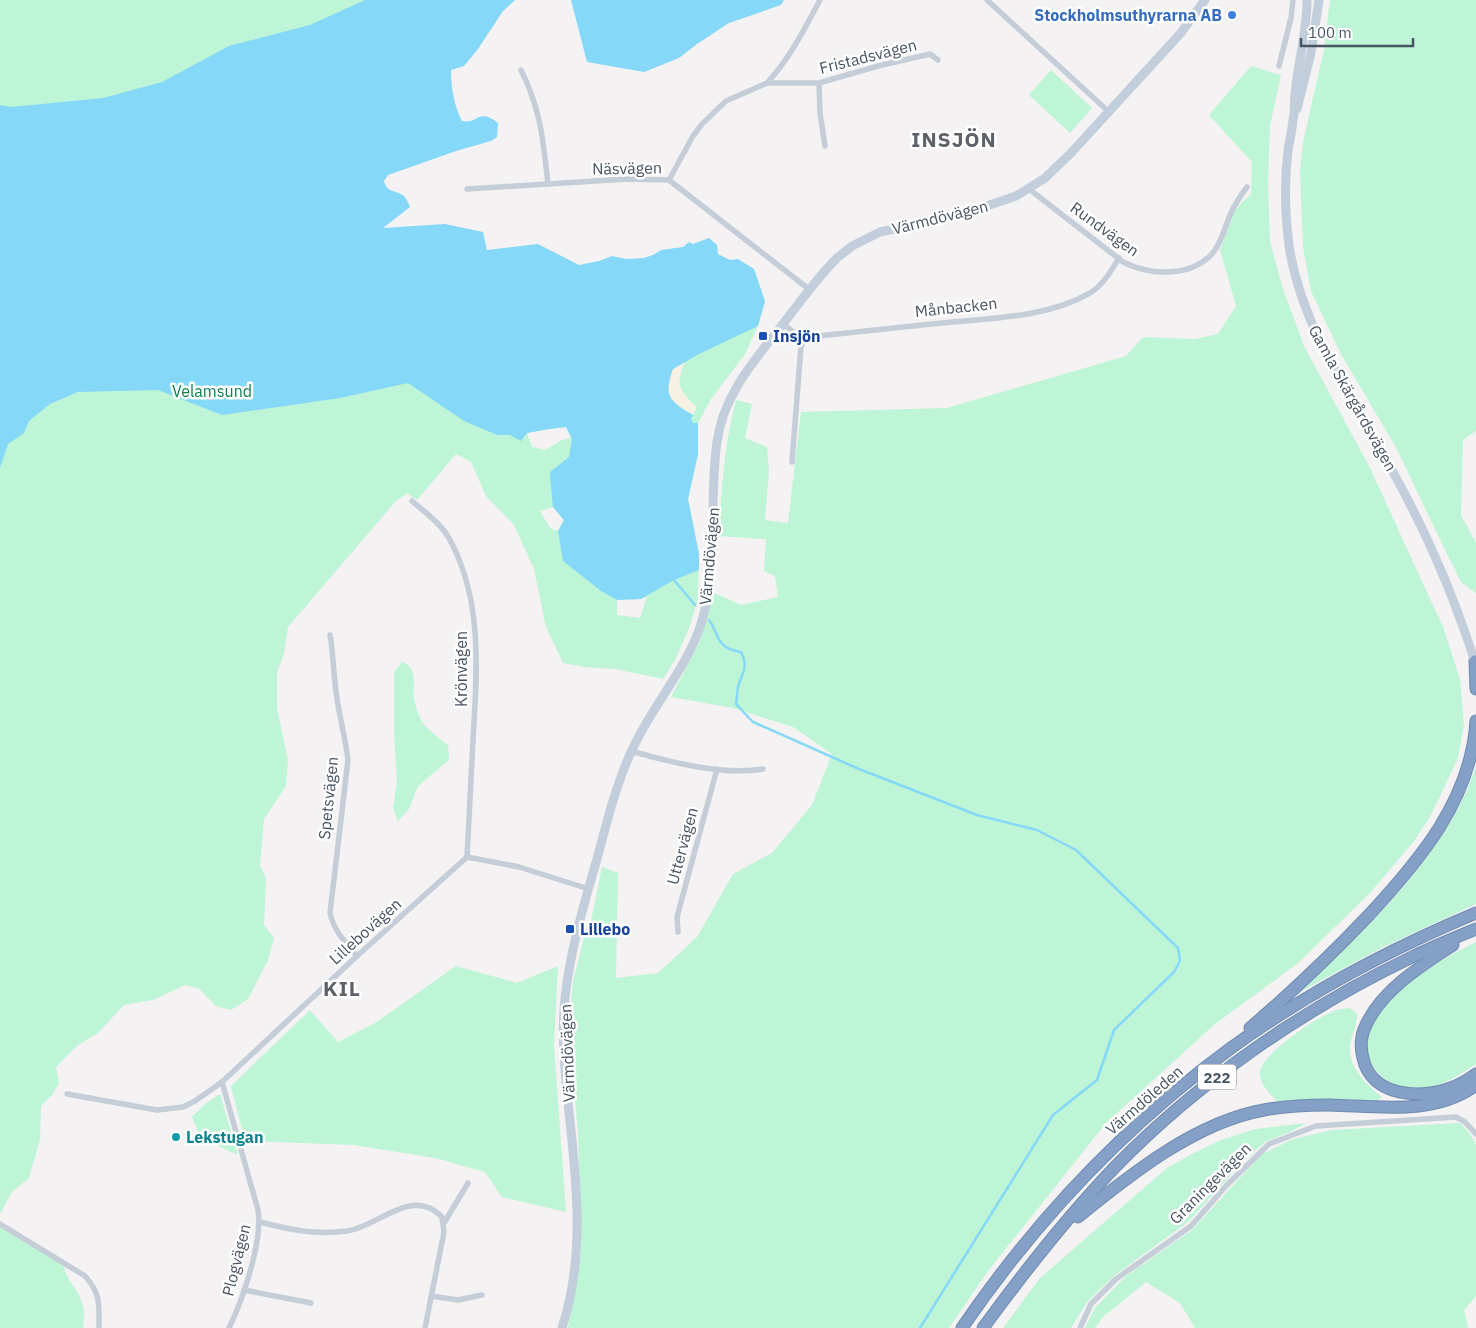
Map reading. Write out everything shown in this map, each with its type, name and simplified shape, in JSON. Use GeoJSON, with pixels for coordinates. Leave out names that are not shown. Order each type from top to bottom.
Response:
{"type":"FeatureCollection","features":[{"type":"Feature","properties":{"kind":"highway"},"geometry":{"type":"LineString","coordinates":[[1475,663],[1476,689]]}},
{"type":"Feature","properties":{"kind":"highway"},"geometry":{"type":"LineString","coordinates":[[1186,1084],[1329,958],[1418,860],[1436,834],[1460,789],[1470,761],[1476,721]]}},
{"type":"Feature","properties":{"kind":"highway","name":"Värmdöleden"},"geometry":{"type":"LineString","coordinates":[[962,1328],[1021,1248],[1048,1217],[1093,1168],[1136,1127],[1186,1084],[1231,1049],[1324,988],[1424,935],[1476,913]]}},
{"type":"Feature","properties":{"kind":"highway"},"geometry":{"type":"LineString","coordinates":[[1476,930],[1405,978],[1372,1013],[1361,1039],[1361,1053],[1364,1066],[1372,1078],[1394,1092],[1411,1094],[1431,1093],[1451,1088],[1476,1074]]}},
{"type":"Feature","properties":{"kind":"highway","name":"Värmdöleden"},"geometry":{"type":"LineString","coordinates":[[983,1328],[1055,1236],[1115,1167],[1163,1122],[1209,1084],[1302,1018],[1350,989],[1410,958],[1476,930]]}},
{"type":"Feature","properties":{"kind":"highway"},"geometry":{"type":"LineString","coordinates":[[1055,1236],[1118,1184],[1165,1152],[1204,1130],[1232,1119],[1262,1110],[1289,1106],[1419,1107],[1448,1099],[1476,1085]]}},
{"type":"Feature","properties":{"kind":"main road","name":"Värmdövägen"},"geometry":{"type":"LineString","coordinates":[[562,1328],[573,1284],[576,1261],[577,1222],[575,1169],[564,1064],[564,1020],[567,980],[614,796],[631,751],[685,659],[696,638],[704,613],[710,573],[717,440],[732,394],[752,363],[837,258],[852,246],[880,232],[969,212],[1016,196],[1029,189],[1057,168],[1180,34],[1205,0]]}},
{"type":"Feature","properties":{"kind":"main road","name":"Gamla Skärgårdsvägen"},"geometry":{"type":"LineString","coordinates":[[1294,119],[1295,94],[1307,0]]}},
{"type":"Feature","properties":{"kind":"main road","name":"Gamla Skärgårdsvägen"},"geometry":{"type":"LineString","coordinates":[[1319,0],[1311,53],[1288,150],[1286,205],[1290,252],[1302,300],[1328,359],[1395,475],[1416,518],[1441,570],[1475,663]]}},
{"type":"Feature","properties":{"kind":"street"},"geometry":{"type":"LineString","coordinates":[[767,83],[781,68],[797,44],[820,0]]}},
{"type":"Feature","properties":{"kind":"street"},"geometry":{"type":"LineString","coordinates":[[987,0],[1109,112]]}},
{"type":"Feature","properties":{"kind":"street"},"geometry":{"type":"LineString","coordinates":[[1279,66],[1293,0]]}},
{"type":"Feature","properties":{"kind":"street","name":"Fristadsvägen"},"geometry":{"type":"LineString","coordinates":[[669,180],[686,148],[702,124],[726,101],[767,83],[819,83],[878,66],[930,54],[938,60]]}},
{"type":"Feature","properties":{"kind":"street"},"geometry":{"type":"LineString","coordinates":[[521,70],[532,92],[541,125],[548,184]]}},
{"type":"Feature","properties":{"kind":"street"},"geometry":{"type":"LineString","coordinates":[[819,83],[820,113],[825,146]]}},
{"type":"Feature","properties":{"kind":"street","name":"Näsvägen"},"geometry":{"type":"LineString","coordinates":[[467,189],[627,179],[669,180],[810,290]]}},
{"type":"Feature","properties":{"kind":"street","name":"Rundvägen"},"geometry":{"type":"LineString","coordinates":[[1029,189],[1119,258],[1133,266],[1154,272],[1180,270],[1211,255],[1216,248],[1232,210],[1247,187]]}},
{"type":"Feature","properties":{"kind":"street","name":"Månbacken"},"geometry":{"type":"LineString","coordinates":[[804,340],[809,337],[1020,314],[1055,307],[1089,293],[1099,286],[1119,258]]}},
{"type":"Feature","properties":{"kind":"street"},"geometry":{"type":"LineString","coordinates":[[783,324],[804,340],[801,346],[792,462]]}},
{"type":"Feature","properties":{"kind":"street","name":"Krönvägen"},"geometry":{"type":"LineString","coordinates":[[412,501],[442,528],[451,540],[462,564],[476,629],[475,699],[467,857]]}},
{"type":"Feature","properties":{"kind":"street","name":"Spetsvägen"},"geometry":{"type":"LineString","coordinates":[[330,636],[334,683],[346,737],[348,760],[330,913],[333,925],[357,956]]}},
{"type":"Feature","properties":{"kind":"street"},"geometry":{"type":"LineString","coordinates":[[631,751],[671,762],[717,769],[748,772],[763,769]]}},
{"type":"Feature","properties":{"kind":"street","name":"Uttervägen"},"geometry":{"type":"LineString","coordinates":[[678,932],[677,917],[717,769]]}},
{"type":"Feature","properties":{"kind":"street"},"geometry":{"type":"LineString","coordinates":[[467,857],[519,867],[589,889]]}},
{"type":"Feature","properties":{"kind":"street","name":"Lillebovägen"},"geometry":{"type":"LineString","coordinates":[[67,1094],[157,1110],[183,1107],[203,1096],[222,1082],[467,857]]}},
{"type":"Feature","properties":{"kind":"street","name":"Plogvägen"},"geometry":{"type":"LineString","coordinates":[[222,1082],[260,1222],[256,1247],[244,1290],[229,1328]]}},
{"type":"Feature","properties":{"kind":"street","name":"Graningevägen"},"geometry":{"type":"LineString","coordinates":[[1080,1328],[1091,1304],[1116,1279],[1192,1226],[1226,1186],[1269,1144],[1316,1126],[1456,1117],[1465,1122],[1476,1134]]}},
{"type":"Feature","properties":{"kind":"street"},"geometry":{"type":"LineString","coordinates":[[444,1223],[468,1183]]}},
{"type":"Feature","properties":{"kind":"street"},"geometry":{"type":"LineString","coordinates":[[260,1222],[307,1233],[350,1230],[409,1205],[416,1204],[431,1208],[442,1217],[444,1232],[425,1328]]}},
{"type":"Feature","properties":{"kind":"street"},"geometry":{"type":"LineString","coordinates":[[0,1224],[85,1276],[95,1288],[98,1299],[99,1328]]}},
{"type":"Feature","properties":{"kind":"street"},"geometry":{"type":"LineString","coordinates":[[244,1290],[311,1303]]}},
{"type":"Feature","properties":{"kind":"street"},"geometry":{"type":"LineString","coordinates":[[431,1296],[458,1300],[482,1295]]}},
{"type":"Feature","properties":{"kind":"green space","name":"Velamsund"},"geometry":{"type":"Polygon","coordinates":[[[0,0],[496,0],[359,170],[369,248],[465,274],[765,301],[758,326],[745,354],[711,399],[698,423],[698,454],[688,499],[699,554],[698,599],[688,631],[675,660],[663,679],[615,669],[584,667],[563,663],[546,627],[534,569],[514,525],[486,496],[471,462],[456,454],[417,500],[407,493],[395,502],[288,627],[284,654],[277,672],[277,709],[288,760],[286,786],[264,819],[260,865],[266,878],[264,925],[274,938],[268,960],[248,999],[231,1010],[216,1006],[198,988],[185,985],[153,1000],[124,1005],[98,1033],[78,1045],[56,1067],[59,1083],[52,1095],[41,1106],[40,1139],[29,1178],[12,1192],[0,1214],[0,0]],[[566,427],[527,433],[532,447],[545,450],[562,440],[571,438],[566,427]],[[553,507],[540,511],[550,528],[558,531],[564,520],[553,507]],[[647,597],[617,600],[617,615],[640,618],[647,597]]]}},
{"type":"Feature","properties":{"kind":"green space"},"geometry":{"type":"Polygon","coordinates":[[[1330,0],[1476,0],[1476,431],[1463,440],[1461,515],[1476,543],[1476,593],[1461,582],[1398,451],[1341,354],[1311,291],[1303,247],[1300,171],[1303,142],[1324,50],[1330,0]]]}},
{"type":"Feature","properties":{"kind":"green space"},"geometry":{"type":"Polygon","coordinates":[[[1251,66],[1281,75],[1270,126],[1268,182],[1270,242],[1283,289],[1304,346],[1370,468],[1443,627],[1460,679],[1464,724],[1458,758],[1431,815],[1414,841],[1370,893],[1297,964],[1215,1024],[1106,1123],[988,1271],[949,1328],[568,1328],[581,1253],[578,1133],[571,1054],[570,1016],[573,981],[586,929],[591,921],[602,867],[618,873],[616,978],[658,973],[697,937],[733,874],[772,853],[812,805],[832,754],[793,727],[733,708],[671,697],[701,639],[714,593],[741,605],[778,597],[775,576],[764,571],[766,539],[718,536],[726,451],[736,400],[752,404],[745,438],[767,447],[769,472],[765,520],[788,523],[801,412],[947,408],[1126,356],[1143,337],[1195,339],[1218,334],[1236,306],[1220,250],[1234,212],[1251,194],[1252,162],[1209,115],[1251,66]]]}},
{"type":"Feature","properties":{"kind":"green space"},"geometry":{"type":"Polygon","coordinates":[[[1051,70],[1092,108],[1070,133],[1029,95],[1051,70]]]}},
{"type":"Feature","properties":{"kind":"green space"},"geometry":{"type":"Polygon","coordinates":[[[402,662],[411,668],[413,673],[414,699],[420,718],[429,730],[448,745],[449,760],[418,786],[409,809],[398,821],[393,808],[397,782],[394,732],[394,672],[402,662]]]}},
{"type":"Feature","properties":{"kind":"green space"},"geometry":{"type":"Polygon","coordinates":[[[1476,765],[1476,904],[1383,947],[1298,993],[1376,918],[1426,859],[1447,828],[1464,797],[1476,765]]]}},
{"type":"Feature","properties":{"kind":"green space"},"geometry":{"type":"Polygon","coordinates":[[[1476,942],[1476,1064],[1447,1081],[1423,1088],[1403,1087],[1385,1079],[1372,1064],[1367,1046],[1369,1033],[1379,1014],[1402,989],[1416,978],[1431,967],[1476,942]]]}},
{"type":"Feature","properties":{"kind":"green space"},"geometry":{"type":"Polygon","coordinates":[[[456,966],[517,983],[558,966],[554,1045],[566,1212],[502,1197],[485,1172],[435,1158],[354,1145],[245,1141],[231,1086],[310,1010],[338,1042],[375,1023],[456,966]]]}},
{"type":"Feature","properties":{"kind":"green space"},"geometry":{"type":"Polygon","coordinates":[[[1350,1008],[1357,1014],[1350,1045],[1352,1061],[1364,1081],[1382,1097],[1376,1102],[1349,1099],[1277,1101],[1266,1088],[1260,1076],[1263,1065],[1270,1056],[1290,1038],[1313,1022],[1334,1011],[1350,1008]]]}},
{"type":"Feature","properties":{"kind":"green space"},"geometry":{"type":"Polygon","coordinates":[[[220,1094],[238,1155],[201,1138],[192,1117],[205,1104],[220,1094]]]}},
{"type":"Feature","properties":{"kind":"green space"},"geometry":{"type":"Polygon","coordinates":[[[1306,1123],[1265,1142],[1243,1162],[1188,1222],[1115,1275],[1087,1302],[1071,1328],[1003,1328],[1040,1278],[1167,1168],[1221,1140],[1256,1129],[1306,1123]]]}},
{"type":"Feature","properties":{"kind":"green space"},"geometry":{"type":"Polygon","coordinates":[[[1460,1123],[1470,1134],[1476,1145],[1476,1296],[1464,1310],[1468,1328],[1195,1328],[1180,1303],[1146,1282],[1103,1317],[1095,1328],[1085,1328],[1095,1308],[1126,1276],[1192,1230],[1262,1154],[1293,1139],[1332,1130],[1460,1123]]]}},
{"type":"Feature","properties":{"kind":"green space"},"geometry":{"type":"Polygon","coordinates":[[[0,1222],[64,1260],[67,1276],[82,1303],[84,1314],[83,1328],[0,1328],[0,1222]]]}},
{"type":"Feature","properties":{"kind":"sand"},"geometry":{"type":"Polygon","coordinates":[[[685,362],[680,382],[686,396],[697,407],[693,415],[678,406],[669,392],[672,369],[685,362]]]}},
{"type":"Feature","properties":{"kind":"water","name":"Insjön"},"geometry":{"type":"Polygon","coordinates":[[[365,0],[515,0],[503,11],[478,49],[464,66],[451,70],[454,96],[462,121],[471,121],[482,116],[491,118],[498,123],[497,137],[491,141],[388,175],[384,181],[387,188],[404,196],[410,207],[383,228],[445,224],[483,232],[487,250],[538,244],[579,265],[612,256],[626,259],[644,258],[661,250],[683,247],[689,242],[693,244],[709,238],[717,245],[718,254],[730,260],[738,259],[754,269],[765,301],[758,326],[699,354],[673,369],[670,378],[669,392],[674,402],[693,415],[691,419],[693,423],[698,423],[698,454],[688,499],[699,554],[699,570],[674,580],[641,599],[617,600],[601,591],[563,561],[558,531],[564,520],[553,507],[550,472],[569,457],[572,439],[566,427],[527,433],[521,441],[510,435],[497,435],[464,421],[408,383],[340,398],[222,415],[158,390],[78,392],[50,404],[29,421],[24,433],[8,444],[0,468],[0,105],[11,107],[103,98],[162,82],[229,46],[310,25],[365,0]]]}},
{"type":"Feature","properties":{"kind":"water"},"geometry":{"type":"Polygon","coordinates":[[[571,0],[784,0],[781,5],[729,23],[679,58],[644,72],[587,62],[571,0]]]}},
{"type":"Feature","properties":{"kind":"waterway"},"geometry":{"type":"LineString","coordinates":[[674,580],[695,605]]}},
{"type":"Feature","properties":{"kind":"waterway"},"geometry":{"type":"LineString","coordinates":[[709,620],[723,644],[729,649],[741,652],[745,666],[738,687],[736,704],[753,722],[859,769],[977,815],[1037,830],[1076,850],[1178,948],[1180,961],[1174,972],[1114,1030],[1097,1080],[1053,1115],[920,1328]]}},
{"type":"Feature","properties":{"kind":"place","name":"Stockholmsuthyrarna AB"},"geometry":{"type":"Point","coordinates":[1232,15]}},
{"type":"Feature","properties":{"kind":"place","name":"Insjön"},"geometry":{"type":"Point","coordinates":[763,336]}},
{"type":"Feature","properties":{"kind":"place","name":"Lillebo"},"geometry":{"type":"Point","coordinates":[570,929]}},
{"type":"Feature","properties":{"kind":"place","name":"Lekstugan"},"geometry":{"type":"Point","coordinates":[176,1137]}},
{"type":"Feature","properties":{"kind":"district","name":"INSJÖN"},"geometry":{"type":"Point","coordinates":[954,139]}},
{"type":"Feature","properties":{"kind":"district","name":"KIL"},"geometry":{"type":"Point","coordinates":[342,988]}}]}
